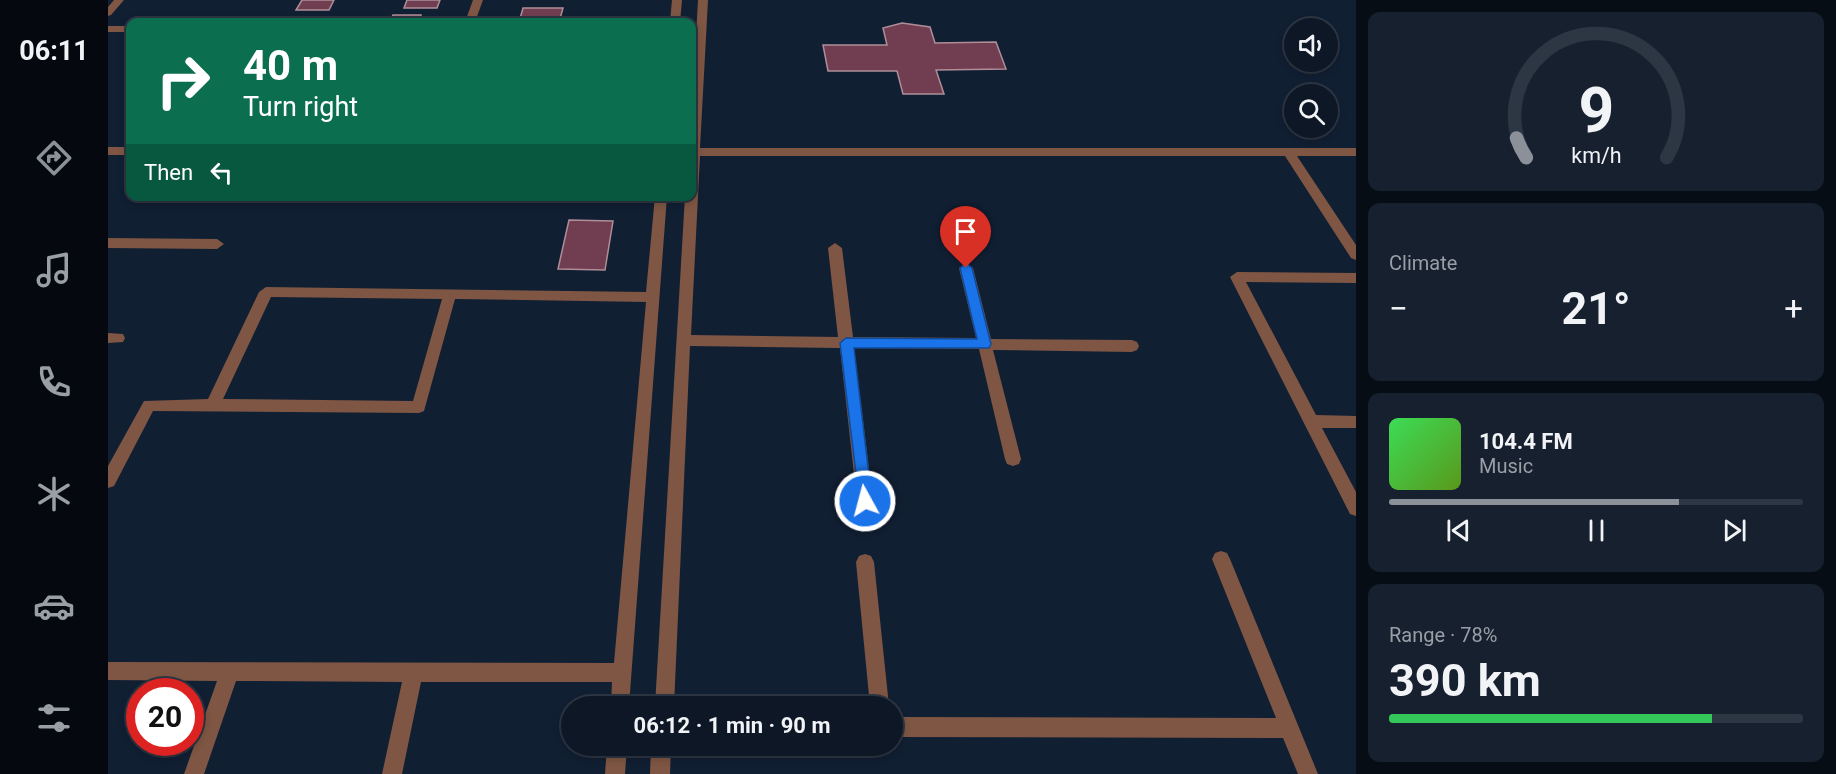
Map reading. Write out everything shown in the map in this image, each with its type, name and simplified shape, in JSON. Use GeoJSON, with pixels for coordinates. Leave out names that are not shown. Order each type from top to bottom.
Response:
{"type":"FeatureCollection","features":[{"type":"Feature","properties":{"kind":"street"},"geometry":{"type":"LineString","coordinates":[[108,13],[119,0]]}},
{"type":"Feature","properties":{"kind":"street"},"geometry":{"type":"LineString","coordinates":[[471,18],[478,0]]}},
{"type":"Feature","properties":{"kind":"street"},"geometry":{"type":"LineString","coordinates":[[675,18],[677,0]]}},
{"type":"Feature","properties":{"kind":"street"},"geometry":{"type":"LineString","coordinates":[[696,106],[703,0]]}},
{"type":"Feature","properties":{"kind":"street"},"geometry":{"type":"LineString","coordinates":[[108,29],[126,29]]}},
{"type":"Feature","properties":{"kind":"street"},"geometry":{"type":"LineString","coordinates":[[109,153],[126,151]]}},
{"type":"Feature","properties":{"kind":"street"},"geometry":{"type":"LineString","coordinates":[[696,152],[1356,152]]}},
{"type":"Feature","properties":{"kind":"street"},"geometry":{"type":"LineString","coordinates":[[1289,152],[1356,255]]}},
{"type":"Feature","properties":{"kind":"street"},"geometry":{"type":"LineString","coordinates":[[621,696],[661,201]]}},
{"type":"Feature","properties":{"kind":"street"},"geometry":{"type":"LineString","coordinates":[[664,696],[691,201]]}},
{"type":"Feature","properties":{"kind":"street"},"geometry":{"type":"LineString","coordinates":[[108,243],[217,244]]}},
{"type":"Feature","properties":{"kind":"street"},"geometry":{"type":"LineString","coordinates":[[835,248],[865,501]]}},
{"type":"Feature","properties":{"kind":"street"},"geometry":{"type":"LineString","coordinates":[[966,268],[1013,459]]}},
{"type":"Feature","properties":{"kind":"street"},"geometry":{"type":"LineString","coordinates":[[1356,278],[1237,276],[1356,509]]}},
{"type":"Feature","properties":{"kind":"street"},"geometry":{"type":"LineString","coordinates":[[213,405],[266,292],[653,297]]}},
{"type":"Feature","properties":{"kind":"street"},"geometry":{"type":"LineString","coordinates":[[108,481],[114,457],[149,405],[419,406],[450,294]]}},
{"type":"Feature","properties":{"kind":"street"},"geometry":{"type":"LineString","coordinates":[[683,340],[1132,346]]}},
{"type":"Feature","properties":{"kind":"street"},"geometry":{"type":"LineString","coordinates":[[1311,421],[1356,422]]}},
{"type":"Feature","properties":{"kind":"street"},"geometry":{"type":"LineString","coordinates":[[1221,559],[1308,774]]}},
{"type":"Feature","properties":{"kind":"street"},"geometry":{"type":"LineString","coordinates":[[865,562],[879,696]]}},
{"type":"Feature","properties":{"kind":"street"},"geometry":{"type":"LineString","coordinates":[[108,671],[623,673]]}},
{"type":"Feature","properties":{"kind":"street"},"geometry":{"type":"LineString","coordinates":[[194,774],[230,672]]}},
{"type":"Feature","properties":{"kind":"street"},"geometry":{"type":"LineString","coordinates":[[392,774],[414,672]]}},
{"type":"Feature","properties":{"kind":"street"},"geometry":{"type":"LineString","coordinates":[[903,727],[1289,728]]}},
{"type":"Feature","properties":{"kind":"street"},"geometry":{"type":"LineString","coordinates":[[615,774],[616,756]]}},
{"type":"Feature","properties":{"kind":"street"},"geometry":{"type":"LineString","coordinates":[[660,774],[661,756]]}},
{"type":"Feature","properties":{"kind":"building"},"geometry":{"type":"Polygon","coordinates":[[[302,0],[334,0],[329,10],[296,10],[302,0]]]}},
{"type":"Feature","properties":{"kind":"building"},"geometry":{"type":"Polygon","coordinates":[[[407,0],[440,0],[437,8],[404,8],[407,0]]]}},
{"type":"Feature","properties":{"kind":"building"},"geometry":{"type":"Polygon","coordinates":[[[523,8],[563,8],[560,18],[520,18],[523,8]]]}},
{"type":"Feature","properties":{"kind":"building"},"geometry":{"type":"Polygon","coordinates":[[[393,15],[421,15],[420,18],[392,18],[393,15]]]}},
{"type":"Feature","properties":{"kind":"building"},"geometry":{"type":"Polygon","coordinates":[[[902,23],[930,27],[935,43],[996,42],[1006,69],[936,70],[944,94],[903,94],[897,71],[828,71],[823,45],[887,45],[883,28],[902,23]]]}},
{"type":"Feature","properties":{"kind":"building"},"geometry":{"type":"Polygon","coordinates":[[[569,220],[613,221],[605,270],[558,269],[569,220]]]}},
{"type":"Feature","properties":{"kind":"route"},"geometry":{"type":"LineString","coordinates":[[865,501],[846,343],[984,344],[966,268]]}}]}
